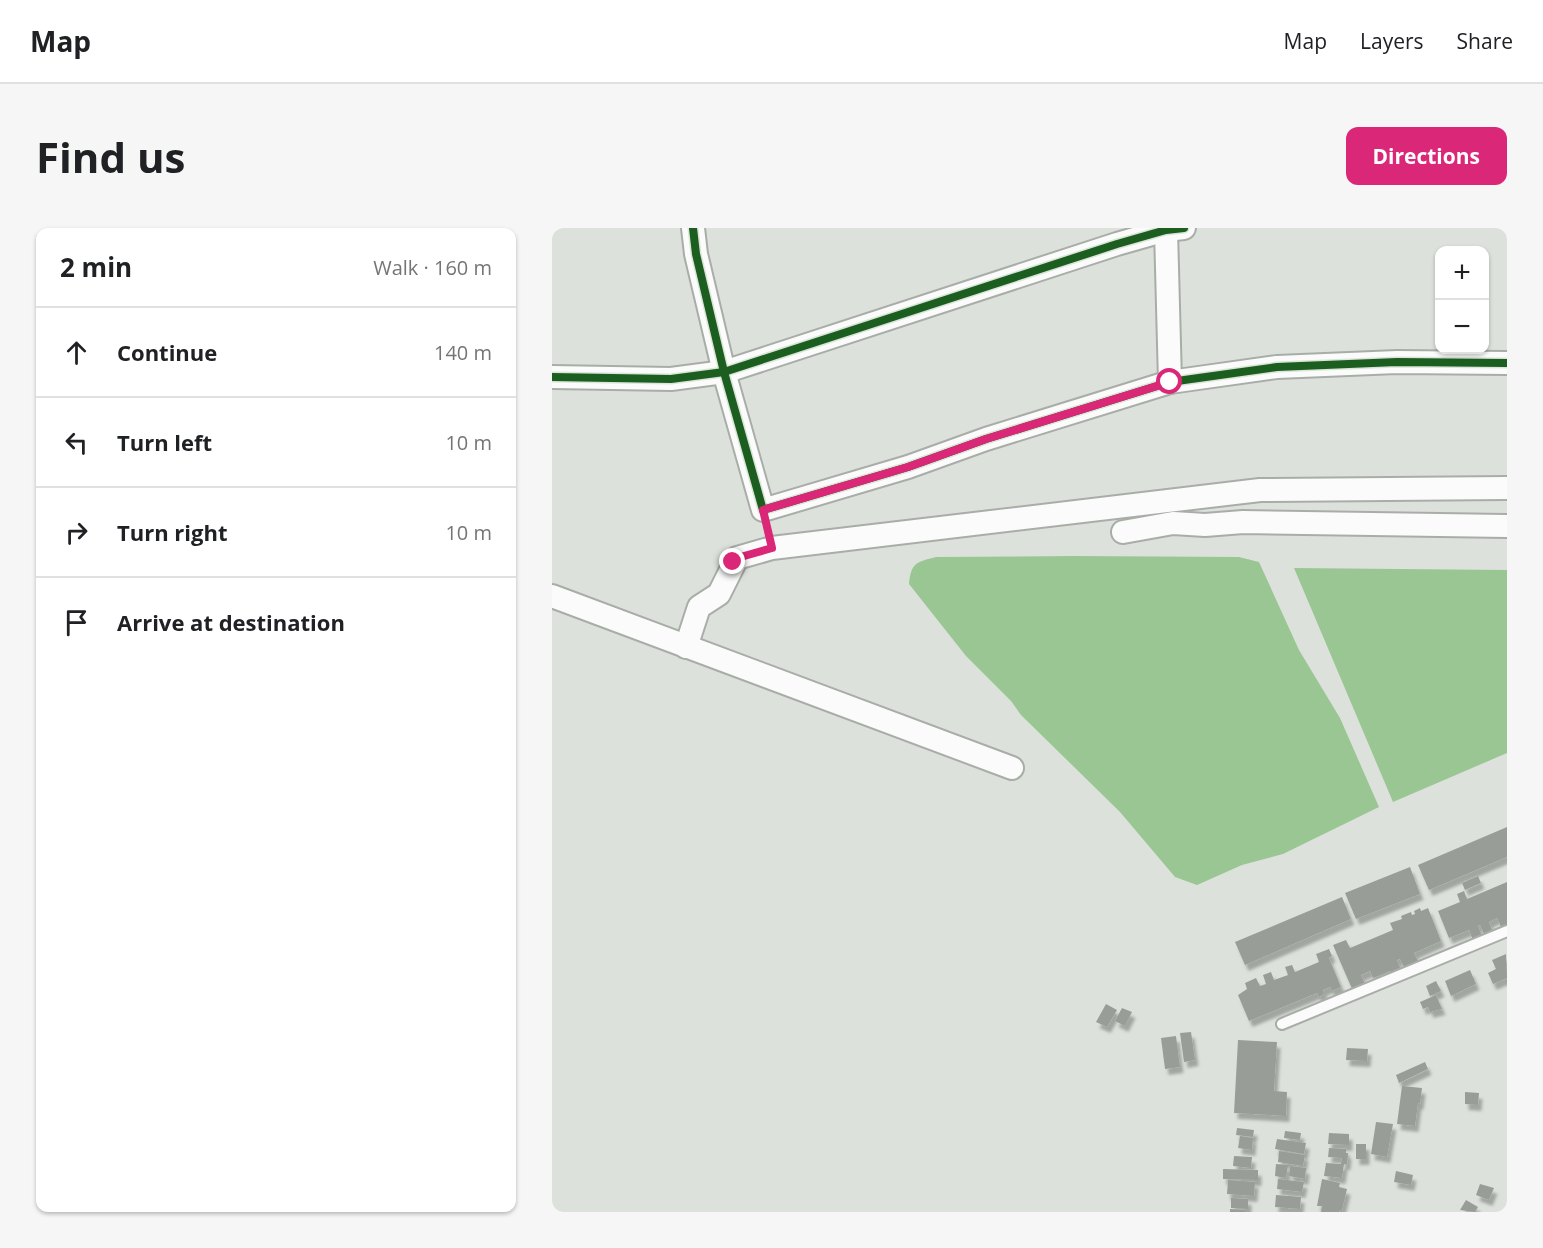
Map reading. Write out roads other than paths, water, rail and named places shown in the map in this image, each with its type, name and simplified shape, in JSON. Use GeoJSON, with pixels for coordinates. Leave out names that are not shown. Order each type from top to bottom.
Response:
{"type":"FeatureCollection","features":[{"type":"Feature","properties":{"kind":"street"},"geometry":{"type":"LineString","coordinates":[[693,228],[696,254],[724,372],[772,548]]}},
{"type":"Feature","properties":{"kind":"street"},"geometry":{"type":"LineString","coordinates":[[552,377],[671,379],[724,372],[1175,229],[1170,382]]}},
{"type":"Feature","properties":{"kind":"street"},"geometry":{"type":"LineString","coordinates":[[763,510],[908,467],[986,439],[1170,382],[1277,367],[1397,362],[1507,363]]}},
{"type":"Feature","properties":{"kind":"street"},"geometry":{"type":"LineString","coordinates":[[686,647],[699,607],[719,594],[737,558],[772,548],[1260,490],[1507,488]]}},
{"type":"Feature","properties":{"kind":"street"},"geometry":{"type":"LineString","coordinates":[[1122,532],[1173,523],[1507,526]]}},
{"type":"Feature","properties":{"kind":"street"},"geometry":{"type":"LineString","coordinates":[[552,596],[1012,768]]}},
{"type":"Feature","properties":{"kind":"lane"},"geometry":{"type":"LineString","coordinates":[[1282,1024],[1507,931]]}}]}
